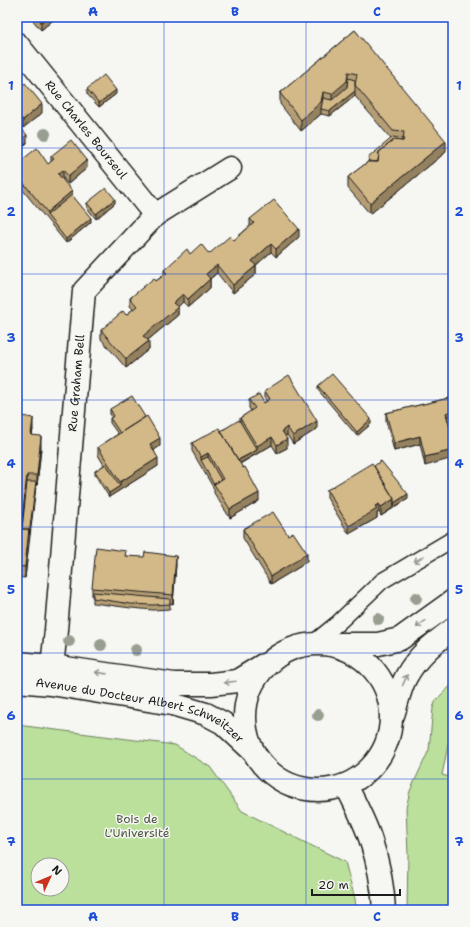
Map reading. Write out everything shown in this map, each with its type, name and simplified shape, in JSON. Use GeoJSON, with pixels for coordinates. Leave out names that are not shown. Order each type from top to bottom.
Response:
{"type":"FeatureCollection","features":[{"type":"Feature","properties":{"kind":"main road","name":"Rue Charles Bourseul"},"geometry":{"type":"LineString","coordinates":[[17,44],[155,215]]}},
{"type":"Feature","properties":{"kind":"main road","name":"Rue Graham Bell"},"geometry":{"type":"LineString","coordinates":[[52,666],[84,291],[155,215],[230,168]]}},
{"type":"Feature","properties":{"kind":"main road"},"geometry":{"type":"LineString","coordinates":[[453,601],[400,639],[378,644],[322,644],[293,648],[276,657],[260,672],[253,684],[245,712],[247,733],[255,754],[268,770],[285,782],[305,789],[326,789],[346,785],[365,774],[379,758],[389,738],[392,717],[405,678],[430,646],[453,629]]}},
{"type":"Feature","properties":{"kind":"main road"},"geometry":{"type":"LineString","coordinates":[[322,644],[355,653],[375,670],[388,692],[392,717]]}},
{"type":"Feature","properties":{"kind":"main road","name":"Avenue du Docteur Albert Schweitzer"},"geometry":{"type":"LineString","coordinates":[[17,663],[52,666],[174,684],[211,684],[237,681],[276,657]]}},
{"type":"Feature","properties":{"kind":"main road","name":"Avenue du Docteur Albert Schweitzer"},"geometry":{"type":"LineString","coordinates":[[17,681],[51,684],[172,704],[206,714],[223,724],[255,754]]}},
{"type":"Feature","properties":{"kind":"main road"},"geometry":{"type":"LineString","coordinates":[[346,785],[370,836],[378,862],[384,896],[384,910]]}},
{"type":"Feature","properties":{"kind":"lane"},"geometry":{"type":"LineString","coordinates":[[322,644],[338,622],[382,581],[453,539]]}},
{"type":"Feature","properties":{"kind":"green space"},"geometry":{"type":"Polygon","coordinates":[[[453,684],[453,720],[442,775],[453,778],[453,910],[407,910],[408,854],[406,808],[410,791],[429,750],[433,708],[436,700],[453,684]]]}},
{"type":"Feature","properties":{"kind":"green space","name":"Bois de L'Université"},"geometry":{"type":"Polygon","coordinates":[[[17,725],[175,745],[210,767],[242,811],[345,862],[355,899],[356,910],[17,910],[17,725]]]}},
{"type":"Feature","properties":{"kind":"building"},"geometry":{"type":"Polygon","coordinates":[[[37,17],[47,17],[41,22],[37,17]]]}},
{"type":"Feature","properties":{"kind":"building"},"geometry":{"type":"Polygon","coordinates":[[[355,30],[446,141],[370,203],[348,177],[369,161],[378,162],[379,152],[394,140],[403,141],[404,132],[393,131],[355,85],[357,74],[348,72],[347,81],[332,94],[323,92],[321,102],[301,120],[280,93],[355,30]]]}},
{"type":"Feature","properties":{"kind":"building"},"geometry":{"type":"Polygon","coordinates":[[[104,75],[116,90],[99,103],[87,89],[104,75]]]}},
{"type":"Feature","properties":{"kind":"building"},"geometry":{"type":"Polygon","coordinates":[[[348,78],[355,80],[355,91],[330,111],[321,109],[323,98],[332,100],[347,87],[348,78]]]}},
{"type":"Feature","properties":{"kind":"building"},"geometry":{"type":"Polygon","coordinates":[[[25,83],[42,104],[23,120],[18,115],[17,116],[17,90],[25,83]]]}},
{"type":"Feature","properties":{"kind":"building"},"geometry":{"type":"Polygon","coordinates":[[[17,123],[27,135],[17,143],[17,123]]]}},
{"type":"Feature","properties":{"kind":"building"},"geometry":{"type":"Polygon","coordinates":[[[393,137],[403,139],[403,141],[394,140],[379,152],[378,162],[368,162],[369,157],[393,137]]]}},
{"type":"Feature","properties":{"kind":"building"},"geometry":{"type":"Polygon","coordinates":[[[71,140],[87,160],[68,176],[63,170],[58,174],[72,191],[47,212],[17,175],[17,164],[37,148],[48,164],[54,159],[51,156],[71,140]]]}},
{"type":"Feature","properties":{"kind":"building"},"geometry":{"type":"Polygon","coordinates":[[[106,188],[115,199],[96,214],[87,203],[106,188]]]}},
{"type":"Feature","properties":{"kind":"building"},"geometry":{"type":"Polygon","coordinates":[[[72,195],[91,218],[66,239],[47,215],[72,195]]]}},
{"type":"Feature","properties":{"kind":"building"},"geometry":{"type":"Polygon","coordinates":[[[274,200],[299,229],[276,249],[271,244],[252,261],[256,266],[233,285],[217,265],[206,274],[210,279],[188,299],[183,294],[173,303],[178,307],[143,336],[149,341],[126,359],[101,330],[123,311],[126,315],[137,306],[130,298],[154,278],[156,281],[167,273],[164,270],[187,249],[190,254],[201,244],[209,254],[230,236],[234,240],[254,223],[250,219],[274,200]]]}},
{"type":"Feature","properties":{"kind":"building"},"geometry":{"type":"Polygon","coordinates":[[[332,374],[371,419],[357,432],[318,386],[332,374]]]}},
{"type":"Feature","properties":{"kind":"building"},"geometry":{"type":"Polygon","coordinates":[[[289,375],[317,421],[293,436],[287,427],[282,431],[287,439],[277,445],[272,437],[257,446],[240,418],[255,408],[249,400],[259,394],[264,403],[270,399],[265,391],[289,375]]]}},
{"type":"Feature","properties":{"kind":"building"},"geometry":{"type":"Polygon","coordinates":[[[132,396],[145,417],[120,433],[110,418],[114,416],[110,409],[132,396]]]}},
{"type":"Feature","properties":{"kind":"building"},"geometry":{"type":"Polygon","coordinates":[[[453,397],[453,410],[446,413],[453,440],[453,450],[425,457],[420,436],[394,443],[386,413],[453,397]]]}},
{"type":"Feature","properties":{"kind":"building"},"geometry":{"type":"Polygon","coordinates":[[[453,414],[453,421],[448,422],[447,416],[453,414]]]}},
{"type":"Feature","properties":{"kind":"building"},"geometry":{"type":"Polygon","coordinates":[[[17,415],[33,418],[31,435],[41,436],[37,475],[27,475],[21,529],[29,529],[25,567],[17,566],[17,415]]]}},
{"type":"Feature","properties":{"kind":"building"},"geometry":{"type":"Polygon","coordinates":[[[147,416],[160,438],[150,444],[158,458],[120,482],[98,447],[147,416]]]}},
{"type":"Feature","properties":{"kind":"building"},"geometry":{"type":"Polygon","coordinates":[[[239,420],[257,450],[238,460],[221,431],[239,420]]]}},
{"type":"Feature","properties":{"kind":"building"},"geometry":{"type":"Polygon","coordinates":[[[219,428],[243,468],[245,467],[259,493],[230,509],[214,484],[223,479],[208,453],[201,457],[192,443],[219,428]]]}},
{"type":"Feature","properties":{"kind":"building"},"geometry":{"type":"Polygon","coordinates":[[[208,457],[221,480],[214,485],[201,460],[208,457]]]}},
{"type":"Feature","properties":{"kind":"building"},"geometry":{"type":"Polygon","coordinates":[[[381,461],[408,494],[394,503],[394,499],[374,466],[381,461]]]}},
{"type":"Feature","properties":{"kind":"building"},"geometry":{"type":"Polygon","coordinates":[[[372,463],[394,499],[381,507],[379,504],[375,506],[377,509],[349,526],[327,490],[372,463]]]}},
{"type":"Feature","properties":{"kind":"building"},"geometry":{"type":"Polygon","coordinates":[[[106,464],[120,486],[109,493],[95,471],[106,464]]]}},
{"type":"Feature","properties":{"kind":"building"},"geometry":{"type":"Polygon","coordinates":[[[27,482],[36,482],[29,535],[29,529],[22,529],[27,482]]]}},
{"type":"Feature","properties":{"kind":"building"},"geometry":{"type":"Polygon","coordinates":[[[273,512],[288,535],[293,532],[307,553],[271,576],[243,529],[273,512]]]}},
{"type":"Feature","properties":{"kind":"building"},"geometry":{"type":"Polygon","coordinates":[[[96,547],[126,551],[125,556],[144,557],[145,552],[176,556],[173,595],[92,588],[96,547]]]}},
{"type":"Feature","properties":{"kind":"building"},"geometry":{"type":"Polygon","coordinates":[[[93,592],[170,599],[170,604],[131,604],[93,598],[93,592]]]}}]}
